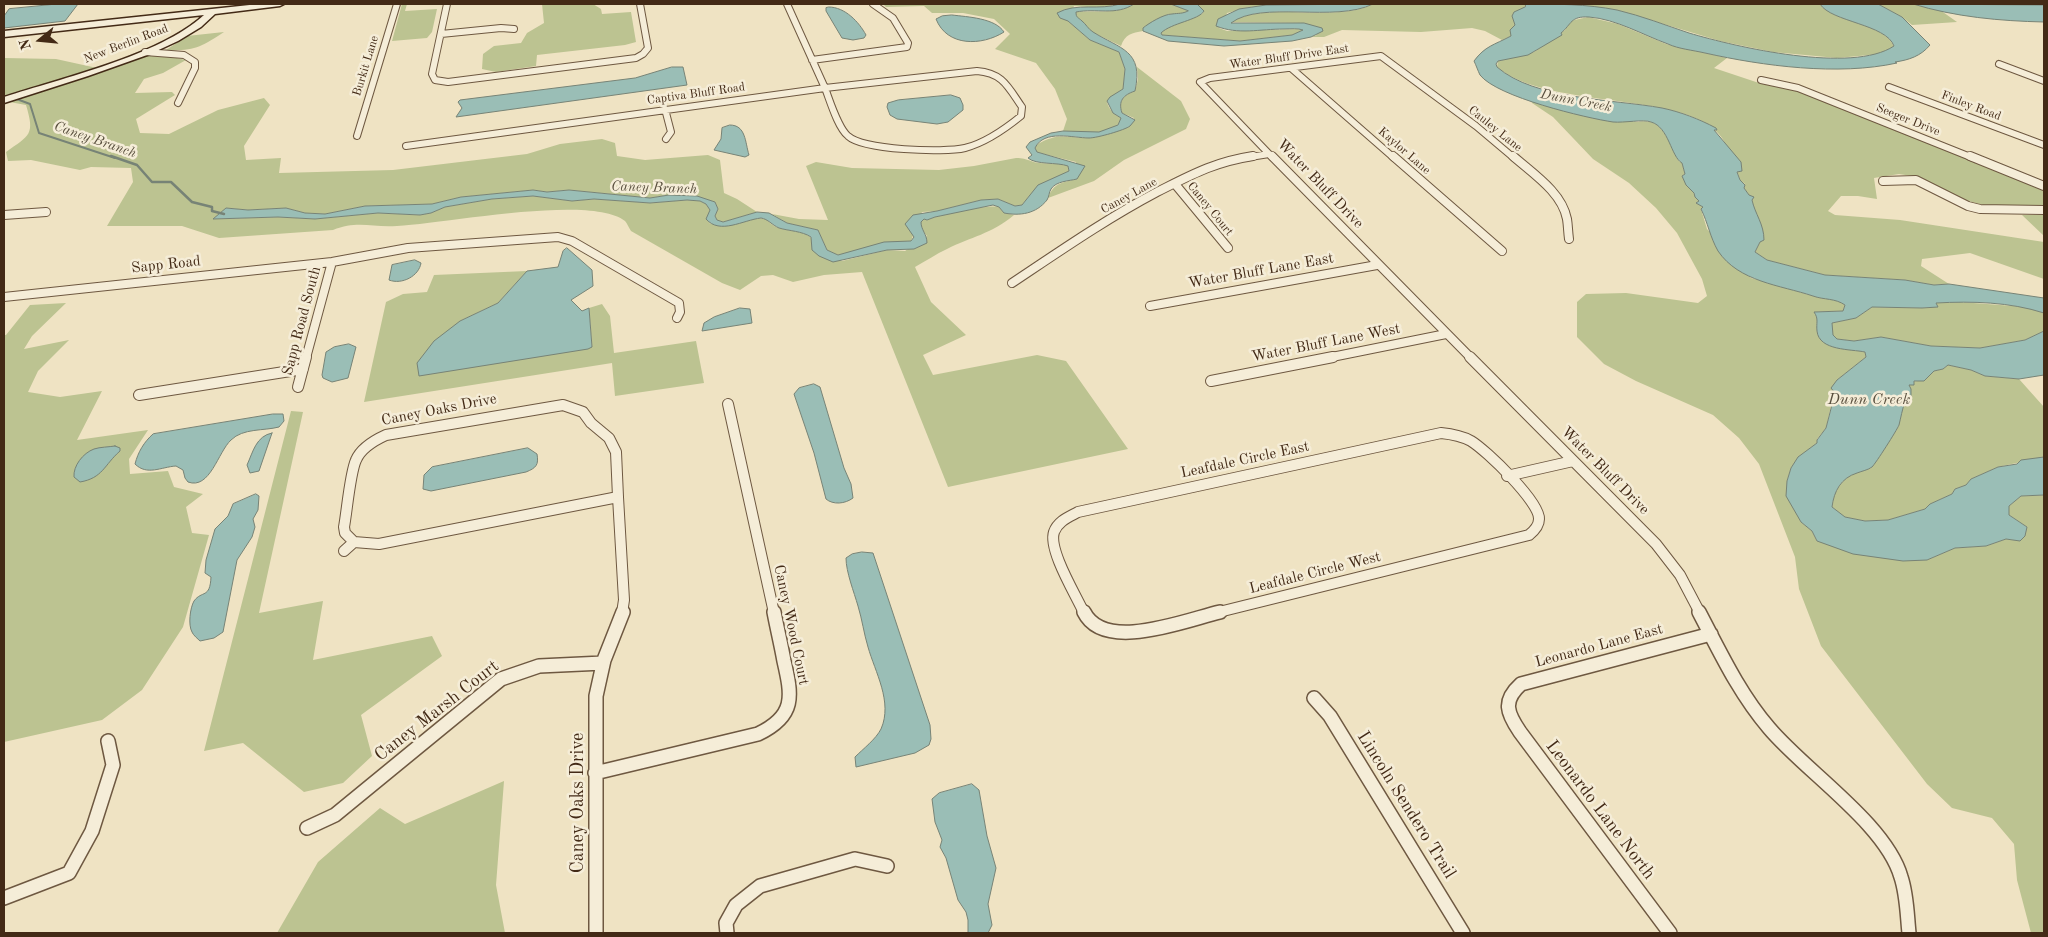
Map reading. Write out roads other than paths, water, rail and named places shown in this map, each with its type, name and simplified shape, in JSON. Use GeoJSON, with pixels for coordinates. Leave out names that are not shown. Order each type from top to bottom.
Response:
{"type":"FeatureCollection","features":[{"type":"Feature","properties":{"kind":"street"},"geometry":{"type":"LineString","coordinates":[[4,34],[215,7],[280,4]]}},
{"type":"Feature","properties":{"kind":"street","name":"Burkit Lane"},"geometry":{"type":"LineString","coordinates":[[357,136],[397,4]]}},
{"type":"Feature","properties":{"kind":"street"},"geometry":{"type":"LineString","coordinates":[[447,4],[432,74],[435,80],[441,81],[543,71],[636,58],[646,52],[648,48],[640,4]]}},
{"type":"Feature","properties":{"kind":"street"},"geometry":{"type":"LineString","coordinates":[[787,4],[823,88]]}},
{"type":"Feature","properties":{"kind":"street"},"geometry":{"type":"LineString","coordinates":[[812,60],[907,47],[908,43],[897,24],[873,4]]}},
{"type":"Feature","properties":{"kind":"street","name":"New Berlin Road"},"geometry":{"type":"LineString","coordinates":[[4,100],[145,52],[189,31],[215,7]]}},
{"type":"Feature","properties":{"kind":"street"},"geometry":{"type":"LineString","coordinates":[[441,34],[514,28]]}},
{"type":"Feature","properties":{"kind":"street"},"geometry":{"type":"LineString","coordinates":[[145,52],[184,55],[195,62],[195,68],[178,103]]}},
{"type":"Feature","properties":{"kind":"street","name":"Water Bluff Drive East"},"geometry":{"type":"LineString","coordinates":[[1200,82],[1210,78],[1381,56]]}},
{"type":"Feature","properties":{"kind":"street","name":"Cauley Lane"},"geometry":{"type":"LineString","coordinates":[[1381,56],[1476,126],[1548,186],[1560,200],[1567,216],[1569,238]]}},
{"type":"Feature","properties":{"kind":"street"},"geometry":{"type":"LineString","coordinates":[[1999,64],[2044,80]]}},
{"type":"Feature","properties":{"kind":"street","name":"Kaylor Lane"},"geometry":{"type":"LineString","coordinates":[[1291,68],[1502,251]]}},
{"type":"Feature","properties":{"kind":"street","name":"Captiva Bluff Road"},"geometry":{"type":"LineString","coordinates":[[406,146],[823,88],[965,72],[990,72],[1001,78],[1022,106],[1022,116],[974,145],[963,149],[936,151],[869,144],[846,136],[823,88]]}},
{"type":"Feature","properties":{"kind":"street","name":"Seeger Drive"},"geometry":{"type":"LineString","coordinates":[[1761,80],[1798,88],[2044,186]]}},
{"type":"Feature","properties":{"kind":"street"},"geometry":{"type":"LineString","coordinates":[[434,87],[441,81]]}},
{"type":"Feature","properties":{"kind":"street","name":"Water Bluff Drive"},"geometry":{"type":"LineString","coordinates":[[1200,82],[1377,265],[1573,460],[1669,559],[1688,589],[1734,679],[1751,705],[1770,729],[1870,826],[1888,851],[1901,875],[1906,897],[1909,933]]}},
{"type":"Feature","properties":{"kind":"street","name":"Finley Road"},"geometry":{"type":"LineString","coordinates":[[1889,87],[2044,145]]}},
{"type":"Feature","properties":{"kind":"street"},"geometry":{"type":"LineString","coordinates":[[665,109],[670,132],[666,139]]}},
{"type":"Feature","properties":{"kind":"street","name":"Caney Lane"},"geometry":{"type":"LineString","coordinates":[[1012,283],[1116,214],[1174,184],[1217,163],[1269,154]]}},
{"type":"Feature","properties":{"kind":"street"},"geometry":{"type":"LineString","coordinates":[[1883,181],[1916,180],[1968,206],[1980,209],[2044,210]]}},
{"type":"Feature","properties":{"kind":"street","name":"Caney Court"},"geometry":{"type":"LineString","coordinates":[[1174,184],[1228,248]]}},
{"type":"Feature","properties":{"kind":"street"},"geometry":{"type":"LineString","coordinates":[[4,215],[46,212]]}},
{"type":"Feature","properties":{"kind":"street","name":"Sapp Road"},"geometry":{"type":"LineString","coordinates":[[4,297],[332,262],[408,248],[558,237],[572,242],[679,302],[680,312],[677,318]]}},
{"type":"Feature","properties":{"kind":"street","name":"Sapp Road South"},"geometry":{"type":"LineString","coordinates":[[298,388],[332,262]]}},
{"type":"Feature","properties":{"kind":"street","name":"Water Bluff Lane East"},"geometry":{"type":"LineString","coordinates":[[1150,306],[1377,265]]}},
{"type":"Feature","properties":{"kind":"street","name":"Water Bluff Lane West"},"geometry":{"type":"LineString","coordinates":[[1211,381],[1446,334]]}},
{"type":"Feature","properties":{"kind":"street"},"geometry":{"type":"LineString","coordinates":[[139,395],[303,369]]}},
{"type":"Feature","properties":{"kind":"street","name":"Caney Wood Court"},"geometry":{"type":"LineString","coordinates":[[595,773],[758,734],[779,722],[786,712],[790,701],[791,691],[728,404]]}},
{"type":"Feature","properties":{"kind":"street","name":"Caney Oaks Drive"},"geometry":{"type":"LineString","coordinates":[[354,542],[349,538],[344,527],[355,462],[366,442],[396,432],[553,406],[570,406],[583,412],[590,423],[608,438],[614,446],[617,458],[624,610],[598,679],[595,707],[596,933]]}},
{"type":"Feature","properties":{"kind":"street","name":"Leafdale Circle East"},"geometry":{"type":"LineString","coordinates":[[1107,631],[1093,624],[1086,616],[1053,549],[1053,533],[1059,523],[1068,516],[1078,512],[1441,434],[1463,437],[1472,441],[1485,450],[1507,476]]}},
{"type":"Feature","properties":{"kind":"street"},"geometry":{"type":"LineString","coordinates":[[1507,476],[1573,460]]}},
{"type":"Feature","properties":{"kind":"street","name":"Leafdale Circle West"},"geometry":{"type":"LineString","coordinates":[[1107,631],[1118,634],[1133,633],[1529,535],[1537,529],[1539,521],[1538,512],[1507,476]]}},
{"type":"Feature","properties":{"kind":"street"},"geometry":{"type":"LineString","coordinates":[[344,551],[354,542],[379,544],[619,497]]}},
{"type":"Feature","properties":{"kind":"street","name":"Leonardo Lane East"},"geometry":{"type":"LineString","coordinates":[[1508,705],[1513,690],[1521,684],[1710,634]]}},
{"type":"Feature","properties":{"kind":"street","name":"Caney Marsh Court"},"geometry":{"type":"LineString","coordinates":[[307,828],[335,815],[501,679],[528,667],[545,664],[603,663]]}},
{"type":"Feature","properties":{"kind":"street","name":"Lincoln Sendero Trail"},"geometry":{"type":"LineString","coordinates":[[1314,698],[1330,716],[1464,933]]}},
{"type":"Feature","properties":{"kind":"street","name":"Leonardo Lane North"},"geometry":{"type":"LineString","coordinates":[[1508,705],[1514,724],[1530,748],[1670,933]]}},
{"type":"Feature","properties":{"kind":"street"},"geometry":{"type":"LineString","coordinates":[[4,898],[69,873],[92,831],[113,765],[108,741]]}},
{"type":"Feature","properties":{"kind":"street"},"geometry":{"type":"LineString","coordinates":[[727,933],[726,923],[736,905],[760,886],[854,860],[887,866]]}},
{"type":"Feature","properties":{"kind":"water"},"geometry":{"type":"Polygon","coordinates":[[[57,4],[78,4],[65,21],[4,28],[4,16],[9,9],[57,4]]]}},
{"type":"Feature","properties":{"kind":"water","name":"Caney Branch"},"geometry":{"type":"Polygon","coordinates":[[[1134,4],[1120,10],[1083,11],[1076,12],[1076,14],[1091,31],[1121,47],[1133,59],[1137,77],[1135,91],[1127,94],[1121,102],[1122,113],[1135,120],[1130,126],[1117,132],[1093,138],[1052,136],[1045,138],[1035,148],[1037,152],[1085,166],[1077,179],[1053,186],[1048,199],[1043,205],[1027,213],[1004,213],[999,207],[993,205],[927,220],[924,219],[921,225],[927,243],[914,249],[887,250],[833,262],[819,256],[812,250],[811,237],[800,232],[779,228],[761,218],[732,225],[718,226],[706,219],[710,210],[706,204],[700,201],[687,200],[650,203],[594,199],[572,201],[533,196],[492,199],[445,207],[420,215],[378,213],[315,219],[278,217],[213,219],[226,208],[248,210],[286,208],[305,213],[325,214],[365,206],[432,204],[461,197],[533,190],[547,192],[569,190],[650,198],[669,195],[697,196],[715,202],[718,209],[715,216],[717,220],[723,222],[757,212],[769,213],[787,223],[818,230],[827,250],[838,255],[884,242],[911,241],[914,237],[905,224],[913,215],[981,200],[998,199],[1015,206],[1022,205],[1038,185],[1069,171],[1068,166],[1036,162],[1028,158],[1032,155],[1026,147],[1030,142],[1051,133],[1063,131],[1099,132],[1118,125],[1121,118],[1113,113],[1107,101],[1123,89],[1125,69],[1119,52],[1090,40],[1068,21],[1060,18],[1057,13],[1072,8],[1104,7],[1134,4]]]}},
{"type":"Feature","properties":{"kind":"water"},"geometry":{"type":"Polygon","coordinates":[[[1171,4],[1197,4],[1204,11],[1197,17],[1171,27],[1161,33],[1162,35],[1240,41],[1292,35],[1303,30],[1275,29],[1249,31],[1224,29],[1216,26],[1218,19],[1239,9],[1266,5],[1373,4],[1339,12],[1279,12],[1244,16],[1231,23],[1304,23],[1322,28],[1323,31],[1311,37],[1292,41],[1224,46],[1168,41],[1143,31],[1143,28],[1161,17],[1188,11],[1171,4]]]}},
{"type":"Feature","properties":{"kind":"water","name":"Dunn Creek"},"geometry":{"type":"Polygon","coordinates":[[[1526,4],[1583,5],[1606,8],[1710,39],[1763,51],[1823,58],[1851,58],[1875,54],[1894,46],[1881,33],[1835,15],[1820,4],[1878,4],[1902,17],[1930,45],[1919,55],[1895,62],[1897,63],[1850,69],[1801,68],[1727,58],[1672,46],[1609,21],[1583,17],[1572,21],[1561,33],[1562,35],[1528,55],[1498,61],[1496,64],[1497,67],[1513,78],[1532,86],[1575,96],[1662,108],[1690,116],[1716,128],[1717,130],[1714,130],[1741,162],[1742,171],[1737,172],[1740,180],[1745,185],[1744,188],[1749,195],[1754,197],[1752,200],[1764,234],[1764,240],[1760,242],[1755,252],[1767,260],[1825,275],[1905,280],[1934,285],[1949,284],[2044,298],[2044,313],[2031,309],[1991,303],[1936,303],[1938,307],[1872,307],[1856,318],[1832,323],[1833,335],[1837,339],[1854,341],[1881,337],[1931,346],[1980,348],[2025,340],[2044,331],[2044,375],[2019,379],[1985,376],[1971,370],[1948,365],[1943,369],[1934,371],[1924,381],[1914,381],[1914,385],[1909,385],[1911,399],[1905,402],[1899,425],[1891,439],[1872,467],[1851,475],[1839,486],[1834,496],[1832,507],[1845,517],[1865,521],[1888,520],[1925,509],[1930,504],[1952,494],[1955,489],[1966,485],[1971,479],[1998,467],[2017,464],[2021,460],[2044,457],[2044,495],[2021,496],[2009,506],[2009,515],[2027,527],[2025,536],[2020,541],[2006,539],[1986,546],[1955,548],[1927,560],[1903,561],[1853,554],[1817,541],[1812,531],[1801,522],[1786,496],[1787,481],[1791,468],[1798,457],[1817,443],[1817,440],[1826,428],[1835,393],[1831,388],[1837,380],[1866,357],[1865,352],[1829,346],[1819,338],[1817,319],[1814,312],[1843,311],[1845,305],[1837,301],[1761,281],[1737,270],[1727,261],[1718,251],[1713,240],[1701,209],[1703,207],[1696,203],[1699,201],[1686,185],[1682,176],[1685,174],[1682,163],[1678,160],[1666,136],[1657,125],[1644,121],[1613,122],[1564,111],[1504,91],[1489,83],[1480,75],[1474,61],[1486,49],[1511,36],[1510,30],[1515,25],[1512,16],[1514,12],[1525,7],[1526,4]]]}},
{"type":"Feature","properties":{"kind":"water"},"geometry":{"type":"Polygon","coordinates":[[[1913,4],[2044,5],[2044,22],[1978,18],[1913,4]]]}},
{"type":"Feature","properties":{"kind":"water"},"geometry":{"type":"Polygon","coordinates":[[[829,7],[846,12],[851,16],[866,35],[864,38],[853,40],[842,38],[826,11],[826,8],[829,7]]]}},
{"type":"Feature","properties":{"kind":"water"},"geometry":{"type":"Polygon","coordinates":[[[952,15],[988,21],[1000,27],[1004,32],[986,40],[966,41],[957,39],[948,35],[936,19],[952,15]]]}},
{"type":"Feature","properties":{"kind":"water"},"geometry":{"type":"Polygon","coordinates":[[[672,67],[683,67],[687,85],[456,117],[462,108],[458,102],[460,100],[635,78],[672,67]]]}},
{"type":"Feature","properties":{"kind":"water"},"geometry":{"type":"Polygon","coordinates":[[[951,95],[960,98],[963,110],[948,122],[937,124],[897,119],[890,115],[887,107],[888,103],[898,100],[951,95]]]}},
{"type":"Feature","properties":{"kind":"water"},"geometry":{"type":"Polygon","coordinates":[[[730,125],[742,131],[749,155],[745,157],[714,150],[721,139],[722,128],[730,125]]]}},
{"type":"Feature","properties":{"kind":"water"},"geometry":{"type":"Polygon","coordinates":[[[567,248],[592,270],[593,286],[571,300],[582,311],[589,308],[592,347],[419,376],[417,363],[434,341],[460,321],[498,303],[527,271],[558,267],[563,251],[567,248]]]}},
{"type":"Feature","properties":{"kind":"water"},"geometry":{"type":"Polygon","coordinates":[[[415,260],[421,263],[417,272],[404,280],[389,280],[392,265],[415,260]]]}},
{"type":"Feature","properties":{"kind":"water"},"geometry":{"type":"Polygon","coordinates":[[[740,308],[750,309],[752,323],[702,331],[704,323],[714,317],[740,308]]]}},
{"type":"Feature","properties":{"kind":"water"},"geometry":{"type":"Polygon","coordinates":[[[349,344],[356,347],[348,378],[332,382],[323,378],[326,352],[334,347],[349,344]]]}},
{"type":"Feature","properties":{"kind":"water"},"geometry":{"type":"Polygon","coordinates":[[[814,384],[820,387],[844,468],[851,484],[853,498],[843,503],[836,503],[826,499],[814,453],[794,394],[799,388],[814,384]]]}},
{"type":"Feature","properties":{"kind":"water"},"geometry":{"type":"Polygon","coordinates":[[[273,414],[283,414],[284,421],[279,427],[241,433],[236,436],[226,446],[208,475],[196,483],[188,482],[183,470],[176,466],[144,470],[135,464],[142,448],[153,434],[273,414]]]}},
{"type":"Feature","properties":{"kind":"water"},"geometry":{"type":"Polygon","coordinates":[[[272,433],[259,471],[250,473],[247,465],[256,445],[262,437],[272,433]]]}},
{"type":"Feature","properties":{"kind":"water"},"geometry":{"type":"Polygon","coordinates":[[[115,446],[120,448],[120,451],[99,474],[80,482],[74,477],[77,464],[86,454],[96,448],[115,446]]]}},
{"type":"Feature","properties":{"kind":"water"},"geometry":{"type":"Polygon","coordinates":[[[528,448],[537,454],[538,461],[534,467],[526,472],[431,491],[423,489],[424,475],[432,467],[528,448]]]}},
{"type":"Feature","properties":{"kind":"water"},"geometry":{"type":"Polygon","coordinates":[[[256,494],[259,496],[258,510],[253,519],[255,527],[252,537],[237,560],[223,632],[214,638],[200,641],[191,629],[191,612],[194,601],[209,588],[211,577],[205,573],[206,560],[215,529],[228,516],[233,504],[256,494]]]}},
{"type":"Feature","properties":{"kind":"water"},"geometry":{"type":"Polygon","coordinates":[[[862,552],[873,553],[930,725],[931,739],[929,745],[915,753],[856,767],[855,757],[873,740],[881,729],[885,708],[882,687],[868,647],[846,564],[846,558],[852,554],[862,552]]]}},
{"type":"Feature","properties":{"kind":"water"},"geometry":{"type":"Polygon","coordinates":[[[972,784],[979,790],[987,836],[996,868],[988,904],[992,925],[988,933],[968,933],[966,912],[958,900],[946,858],[940,847],[942,840],[935,822],[932,799],[939,793],[972,784]]]}},
{"type":"Feature","properties":{"kind":"waterway","name":"Caney Branch"},"geometry":{"type":"LineString","coordinates":[[14,98],[30,104],[39,133],[115,158]]}},
{"type":"Feature","properties":{"kind":"waterway","name":"Caney Branch"},"geometry":{"type":"LineString","coordinates":[[111,156],[137,165],[152,182],[171,182],[192,202],[212,207],[212,211],[224,214]]}}]}
